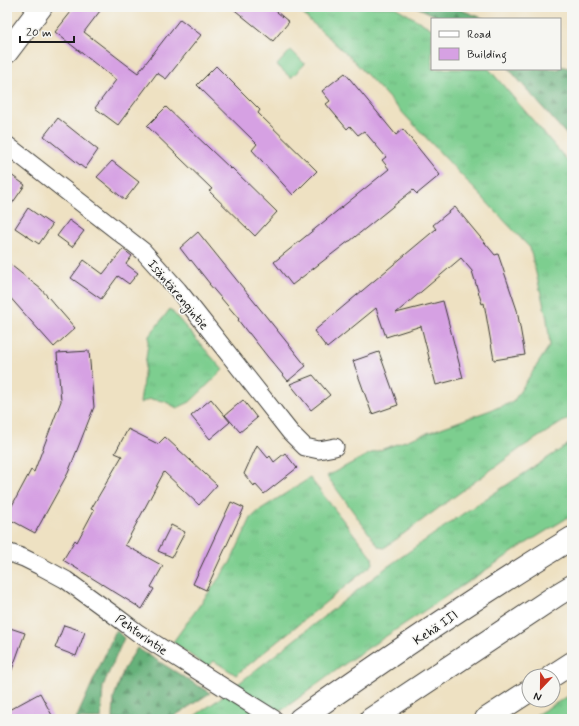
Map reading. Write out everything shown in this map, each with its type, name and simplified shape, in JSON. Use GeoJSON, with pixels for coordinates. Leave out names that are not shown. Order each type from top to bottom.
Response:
{"type":"FeatureCollection","features":[{"type":"Feature","properties":{"kind":"main road"},"geometry":{"type":"LineString","coordinates":[[7,52],[41,7]]}},
{"type":"Feature","properties":{"kind":"main road","name":"Kehä III"},"geometry":{"type":"LineString","coordinates":[[300,719],[515,573],[572,538]]}},
{"type":"Feature","properties":{"kind":"main road"},"geometry":{"type":"LineString","coordinates":[[371,719],[572,586]]}},
{"type":"Feature","properties":{"kind":"main road"},"geometry":{"type":"LineString","coordinates":[[561,670],[572,663]]}},
{"type":"Feature","properties":{"kind":"main road"},"geometry":{"type":"LineString","coordinates":[[486,719],[521,696]]}},
{"type":"Feature","properties":{"kind":"street","name":"Isäntärengintie"},"geometry":{"type":"LineString","coordinates":[[7,145],[143,251],[178,290],[290,432],[305,447],[320,450],[335,447]]}},
{"type":"Feature","properties":{"kind":"street","name":"Pehtorintie"},"geometry":{"type":"LineString","coordinates":[[7,552],[24,558],[66,580],[138,633],[274,719]]}},
{"type":"Feature","properties":{"kind":"green space"},"geometry":{"type":"Polygon","coordinates":[[[295,7],[395,7],[431,28],[431,70],[490,70],[572,166],[572,416],[521,448],[384,548],[379,547],[327,476],[369,454],[513,402],[550,345],[547,319],[530,248],[352,59],[295,7]]]}},
{"type":"Feature","properties":{"kind":"green space"},"geometry":{"type":"Polygon","coordinates":[[[417,7],[453,7],[482,18],[440,18],[417,7]]]}},
{"type":"Feature","properties":{"kind":"green space"},"geometry":{"type":"Polygon","coordinates":[[[291,50],[305,64],[291,78],[277,65],[291,50]]]}},
{"type":"Feature","properties":{"kind":"green space"},"geometry":{"type":"Polygon","coordinates":[[[561,66],[572,69],[572,141],[510,70],[561,70],[561,66]]]}},
{"type":"Feature","properties":{"kind":"green space"},"geometry":{"type":"Polygon","coordinates":[[[170,309],[223,370],[190,402],[177,408],[164,401],[150,399],[140,403],[149,336],[170,309]]]}},
{"type":"Feature","properties":{"kind":"green space"},"geometry":{"type":"Polygon","coordinates":[[[572,442],[572,515],[525,544],[353,658],[270,719],[190,719],[215,702],[387,567],[464,513],[572,442]]]}},
{"type":"Feature","properties":{"kind":"green space"},"geometry":{"type":"Polygon","coordinates":[[[310,478],[372,557],[373,564],[236,675],[214,661],[207,667],[173,642],[230,563],[251,518],[261,509],[310,478]]]}},
{"type":"Feature","properties":{"kind":"green space"},"geometry":{"type":"Polygon","coordinates":[[[116,630],[124,638],[103,686],[101,719],[76,719],[116,630]]]}},
{"type":"Feature","properties":{"kind":"green space"},"geometry":{"type":"Polygon","coordinates":[[[137,648],[210,693],[170,719],[113,719],[114,697],[124,669],[137,648]]]}},
{"type":"Feature","properties":{"kind":"green space"},"geometry":{"type":"Polygon","coordinates":[[[572,694],[572,719],[529,719],[548,708],[561,708],[561,700],[572,694]]]}},
{"type":"Feature","properties":{"kind":"building"},"geometry":{"type":"Polygon","coordinates":[[[75,7],[103,7],[84,32],[138,73],[180,19],[201,35],[166,79],[157,73],[118,125],[95,108],[116,80],[55,32],[75,7]]]}},
{"type":"Feature","properties":{"kind":"building"},"geometry":{"type":"Polygon","coordinates":[[[231,7],[271,7],[289,22],[273,41],[231,7]]]}},
{"type":"Feature","properties":{"kind":"building"},"geometry":{"type":"Polygon","coordinates":[[[216,66],[260,110],[258,113],[317,171],[293,195],[252,150],[257,144],[197,85],[216,66]]]}},
{"type":"Feature","properties":{"kind":"building"},"geometry":{"type":"Polygon","coordinates":[[[345,73],[396,135],[403,129],[440,175],[417,194],[413,190],[350,241],[292,285],[274,262],[389,169],[382,160],[386,157],[364,131],[358,135],[350,126],[347,129],[326,104],[330,101],[322,91],[345,73]]]}},
{"type":"Feature","properties":{"kind":"building"},"geometry":{"type":"Polygon","coordinates":[[[166,107],[277,212],[255,236],[209,191],[212,189],[147,126],[166,107]]]}},
{"type":"Feature","properties":{"kind":"building"},"geometry":{"type":"Polygon","coordinates":[[[58,118],[98,150],[85,169],[44,136],[58,118]]]}},
{"type":"Feature","properties":{"kind":"building"},"geometry":{"type":"Polygon","coordinates":[[[112,161],[139,182],[125,200],[97,177],[112,161]]]}},
{"type":"Feature","properties":{"kind":"building"},"geometry":{"type":"Polygon","coordinates":[[[7,172],[25,185],[7,211],[7,172]]]}},
{"type":"Feature","properties":{"kind":"building"},"geometry":{"type":"Polygon","coordinates":[[[455,207],[495,255],[498,254],[517,310],[525,355],[494,360],[484,303],[482,304],[472,271],[461,258],[396,313],[443,301],[463,378],[436,385],[421,326],[386,337],[376,308],[327,348],[314,331],[436,229],[433,225],[455,207]]]}},
{"type":"Feature","properties":{"kind":"building"},"geometry":{"type":"Polygon","coordinates":[[[28,208],[52,225],[39,244],[15,228],[28,208]]]}},
{"type":"Feature","properties":{"kind":"building"},"geometry":{"type":"Polygon","coordinates":[[[69,220],[84,231],[72,247],[57,236],[69,220]]]}},
{"type":"Feature","properties":{"kind":"building"},"geometry":{"type":"Polygon","coordinates":[[[198,232],[306,366],[288,381],[180,248],[198,232]]]}},
{"type":"Feature","properties":{"kind":"building"},"geometry":{"type":"Polygon","coordinates":[[[123,249],[132,256],[126,264],[138,273],[129,284],[118,276],[101,299],[71,278],[84,260],[103,274],[123,249]]]}},
{"type":"Feature","properties":{"kind":"building"},"geometry":{"type":"Polygon","coordinates":[[[7,262],[41,289],[75,328],[54,347],[7,294],[7,262]]]}},
{"type":"Feature","properties":{"kind":"building"},"geometry":{"type":"Polygon","coordinates":[[[89,351],[94,407],[68,473],[35,533],[7,518],[7,515],[31,470],[34,472],[61,401],[57,353],[89,351]]]}},
{"type":"Feature","properties":{"kind":"building"},"geometry":{"type":"Polygon","coordinates":[[[379,352],[398,405],[372,414],[353,361],[379,352]]]}},
{"type":"Feature","properties":{"kind":"building"},"geometry":{"type":"Polygon","coordinates":[[[313,375],[330,395],[311,410],[290,384],[313,375]]]}},
{"type":"Feature","properties":{"kind":"building"},"geometry":{"type":"Polygon","coordinates":[[[211,399],[230,422],[210,439],[191,416],[211,399]]]}},
{"type":"Feature","properties":{"kind":"building"},"geometry":{"type":"Polygon","coordinates":[[[243,400],[257,418],[240,432],[225,415],[243,400]]]}},
{"type":"Feature","properties":{"kind":"building"},"geometry":{"type":"Polygon","coordinates":[[[128,429],[158,444],[165,437],[217,485],[199,505],[164,472],[125,545],[163,566],[151,587],[154,589],[142,609],[63,560],[75,540],[77,542],[94,510],[91,509],[122,456],[115,453],[128,429]]]}},
{"type":"Feature","properties":{"kind":"building"},"geometry":{"type":"Polygon","coordinates":[[[257,445],[268,458],[270,456],[274,462],[285,453],[297,468],[264,494],[255,484],[254,486],[244,474],[257,445]]]}},
{"type":"Feature","properties":{"kind":"building"},"geometry":{"type":"Polygon","coordinates":[[[231,502],[244,508],[206,590],[193,584],[231,502]]]}},
{"type":"Feature","properties":{"kind":"building"},"geometry":{"type":"Polygon","coordinates":[[[171,525],[185,532],[172,557],[158,551],[171,525]]]}},
{"type":"Feature","properties":{"kind":"building"},"geometry":{"type":"Polygon","coordinates":[[[64,625],[85,632],[76,656],[55,648],[64,625]]]}},
{"type":"Feature","properties":{"kind":"building"},"geometry":{"type":"Polygon","coordinates":[[[7,627],[25,633],[9,678],[7,678],[7,627]]]}},
{"type":"Feature","properties":{"kind":"building"},"geometry":{"type":"Polygon","coordinates":[[[40,693],[54,719],[7,719],[7,711],[40,693]]]}}]}
